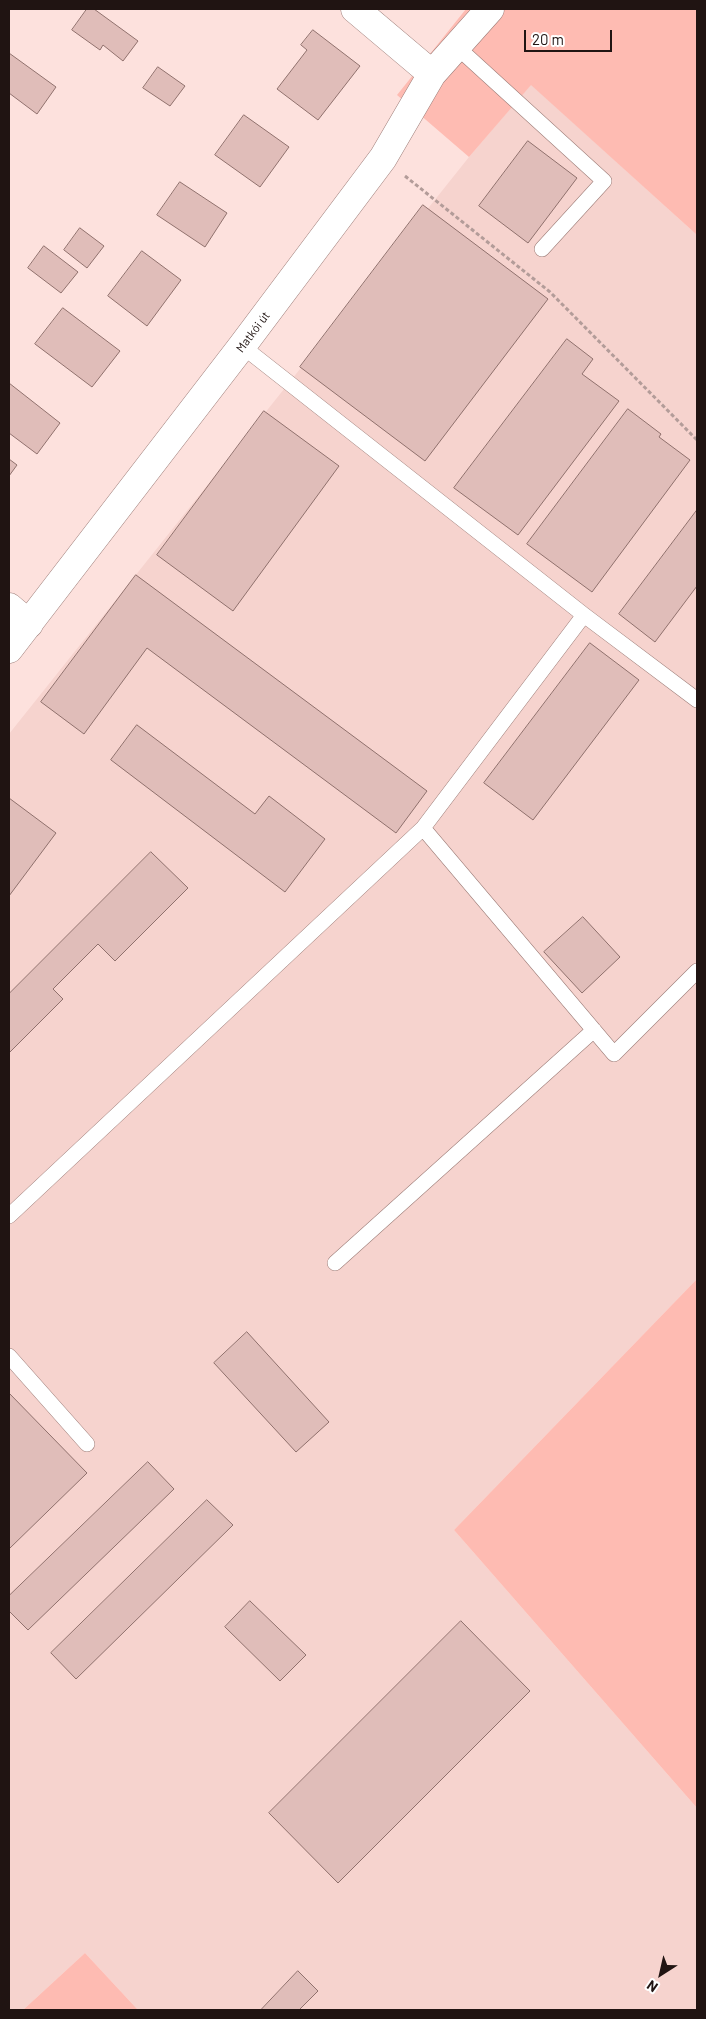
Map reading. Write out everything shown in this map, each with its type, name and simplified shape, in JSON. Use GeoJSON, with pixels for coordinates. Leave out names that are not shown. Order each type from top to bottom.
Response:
{"type":"FeatureCollection","features":[{"type":"Feature","properties":{"kind":"street"},"geometry":{"type":"LineString","coordinates":[[355,9],[432,74]]}},
{"type":"Feature","properties":{"kind":"street","name":"Matkói út"},"geometry":{"type":"LineString","coordinates":[[9,649],[19,616],[242,346],[383,158],[432,74],[490,9]]}},
{"type":"Feature","properties":{"kind":"lane"},"geometry":{"type":"LineString","coordinates":[[456,46],[604,181],[542,249]]}},
{"type":"Feature","properties":{"kind":"lane"},"geometry":{"type":"LineString","coordinates":[[242,346],[584,615],[697,700]]}},
{"type":"Feature","properties":{"kind":"lane"},"geometry":{"type":"LineString","coordinates":[[9,1216],[423,828],[584,615]]}},
{"type":"Feature","properties":{"kind":"lane"},"geometry":{"type":"LineString","coordinates":[[423,828],[614,1054],[697,971]]}},
{"type":"Feature","properties":{"kind":"lane"},"geometry":{"type":"LineString","coordinates":[[335,1263],[594,1030]]}},
{"type":"Feature","properties":{"kind":"lane"},"geometry":{"type":"LineString","coordinates":[[9,1356],[87,1444]]}},
{"type":"Feature","properties":{"kind":"path"},"geometry":{"type":"LineString","coordinates":[[383,158],[550,292],[697,440]]}},
{"type":"Feature","properties":{"kind":"shaded area"},"geometry":{"type":"Polygon","coordinates":[[[466,9],[697,9],[697,235],[531,85],[469,157],[397,95],[466,9]]]}},
{"type":"Feature","properties":{"kind":"shaded area"},"geometry":{"type":"Polygon","coordinates":[[[531,84],[697,235],[697,1279],[454,1530],[697,1808],[697,2010],[138,2010],[85,1953],[23,2010],[9,2010],[9,734],[469,157],[531,84]]]}},
{"type":"Feature","properties":{"kind":"shaded area"},"geometry":{"type":"Polygon","coordinates":[[[697,1279],[697,1808],[454,1530],[697,1279]]]}},
{"type":"Feature","properties":{"kind":"shaded area"},"geometry":{"type":"Polygon","coordinates":[[[85,1953],[138,2010],[23,2010],[85,1953]]]}},
{"type":"Feature","properties":{"kind":"building"},"geometry":{"type":"Polygon","coordinates":[[[87,9],[94,9],[138,41],[123,61],[103,45],[100,50],[72,30],[87,9]]]}},
{"type":"Feature","properties":{"kind":"building"},"geometry":{"type":"Polygon","coordinates":[[[313,30],[360,66],[318,120],[277,89],[307,50],[301,45],[313,30]]]}},
{"type":"Feature","properties":{"kind":"building"},"geometry":{"type":"Polygon","coordinates":[[[9,53],[56,87],[37,114],[9,93],[9,53]]]}},
{"type":"Feature","properties":{"kind":"building"},"geometry":{"type":"Polygon","coordinates":[[[158,67],[185,86],[170,106],[143,88],[158,67]]]}},
{"type":"Feature","properties":{"kind":"building"},"geometry":{"type":"Polygon","coordinates":[[[244,115],[289,147],[260,187],[215,155],[244,115]]]}},
{"type":"Feature","properties":{"kind":"building"},"geometry":{"type":"Polygon","coordinates":[[[528,141],[577,178],[528,243],[479,206],[528,141]]]}},
{"type":"Feature","properties":{"kind":"building"},"geometry":{"type":"Polygon","coordinates":[[[180,182],[227,213],[205,247],[157,215],[180,182]]]}},
{"type":"Feature","properties":{"kind":"building"},"geometry":{"type":"Polygon","coordinates":[[[423,205],[548,299],[425,461],[300,367],[423,205]]]}},
{"type":"Feature","properties":{"kind":"building"},"geometry":{"type":"Polygon","coordinates":[[[80,228],[104,246],[87,268],[64,250],[80,228]]]}},
{"type":"Feature","properties":{"kind":"building"},"geometry":{"type":"Polygon","coordinates":[[[44,246],[78,272],[61,293],[28,268],[44,246]]]}},
{"type":"Feature","properties":{"kind":"building"},"geometry":{"type":"Polygon","coordinates":[[[142,251],[181,280],[147,326],[108,296],[142,251]]]}},
{"type":"Feature","properties":{"kind":"building"},"geometry":{"type":"Polygon","coordinates":[[[63,308],[120,351],[92,387],[35,344],[63,308]]]}},
{"type":"Feature","properties":{"kind":"building"},"geometry":{"type":"Polygon","coordinates":[[[567,339],[593,359],[582,374],[619,401],[518,535],[454,488],[567,339]]]}},
{"type":"Feature","properties":{"kind":"building"},"geometry":{"type":"Polygon","coordinates":[[[9,383],[60,423],[37,454],[9,433],[9,383]]]}},
{"type":"Feature","properties":{"kind":"building"},"geometry":{"type":"Polygon","coordinates":[[[628,409],[661,434],[659,437],[690,460],[592,592],[527,544],[628,409]]]}},
{"type":"Feature","properties":{"kind":"building"},"geometry":{"type":"Polygon","coordinates":[[[264,411],[339,466],[233,611],[157,555],[264,411]]]}},
{"type":"Feature","properties":{"kind":"building"},"geometry":{"type":"Polygon","coordinates":[[[9,459],[17,465],[9,476],[9,459]]]}},
{"type":"Feature","properties":{"kind":"building"},"geometry":{"type":"Polygon","coordinates":[[[697,510],[697,586],[655,642],[619,614],[697,510]]]}},
{"type":"Feature","properties":{"kind":"building"},"geometry":{"type":"Polygon","coordinates":[[[136,575],[427,791],[396,833],[147,648],[84,734],[41,702],[136,575]]]}},
{"type":"Feature","properties":{"kind":"building"},"geometry":{"type":"Polygon","coordinates":[[[590,643],[639,680],[533,820],[484,783],[590,643]]]}},
{"type":"Feature","properties":{"kind":"building"},"geometry":{"type":"Polygon","coordinates":[[[137,725],[255,814],[269,796],[325,839],[285,892],[111,760],[137,725]]]}},
{"type":"Feature","properties":{"kind":"building"},"geometry":{"type":"Polygon","coordinates":[[[9,798],[56,833],[9,896],[9,798]]]}},
{"type":"Feature","properties":{"kind":"building"},"geometry":{"type":"Polygon","coordinates":[[[151,852],[188,888],[115,961],[98,944],[53,989],[63,999],[9,1053],[9,994],[151,852]]]}},
{"type":"Feature","properties":{"kind":"building"},"geometry":{"type":"Polygon","coordinates":[[[583,917],[620,957],[582,993],[544,952],[583,917]]]}},
{"type":"Feature","properties":{"kind":"building"},"geometry":{"type":"Polygon","coordinates":[[[247,1332],[329,1422],[296,1452],[214,1363],[247,1332]]]}},
{"type":"Feature","properties":{"kind":"building"},"geometry":{"type":"Polygon","coordinates":[[[9,1393],[87,1473],[9,1549],[9,1393]]]}},
{"type":"Feature","properties":{"kind":"building"},"geometry":{"type":"Polygon","coordinates":[[[148,1462],[174,1489],[28,1630],[9,1611],[9,1596],[148,1462]]]}},
{"type":"Feature","properties":{"kind":"building"},"geometry":{"type":"Polygon","coordinates":[[[207,1500],[233,1525],[76,1679],[51,1653],[207,1500]]]}},
{"type":"Feature","properties":{"kind":"building"},"geometry":{"type":"Polygon","coordinates":[[[250,1601],[306,1655],[280,1681],[225,1627],[250,1601]]]}},
{"type":"Feature","properties":{"kind":"building"},"geometry":{"type":"Polygon","coordinates":[[[461,1621],[530,1691],[338,1883],[269,1813],[461,1621]]]}},
{"type":"Feature","properties":{"kind":"building"},"geometry":{"type":"Polygon","coordinates":[[[298,1971],[318,1991],[299,2010],[261,2010],[298,1971]]]}}]}
